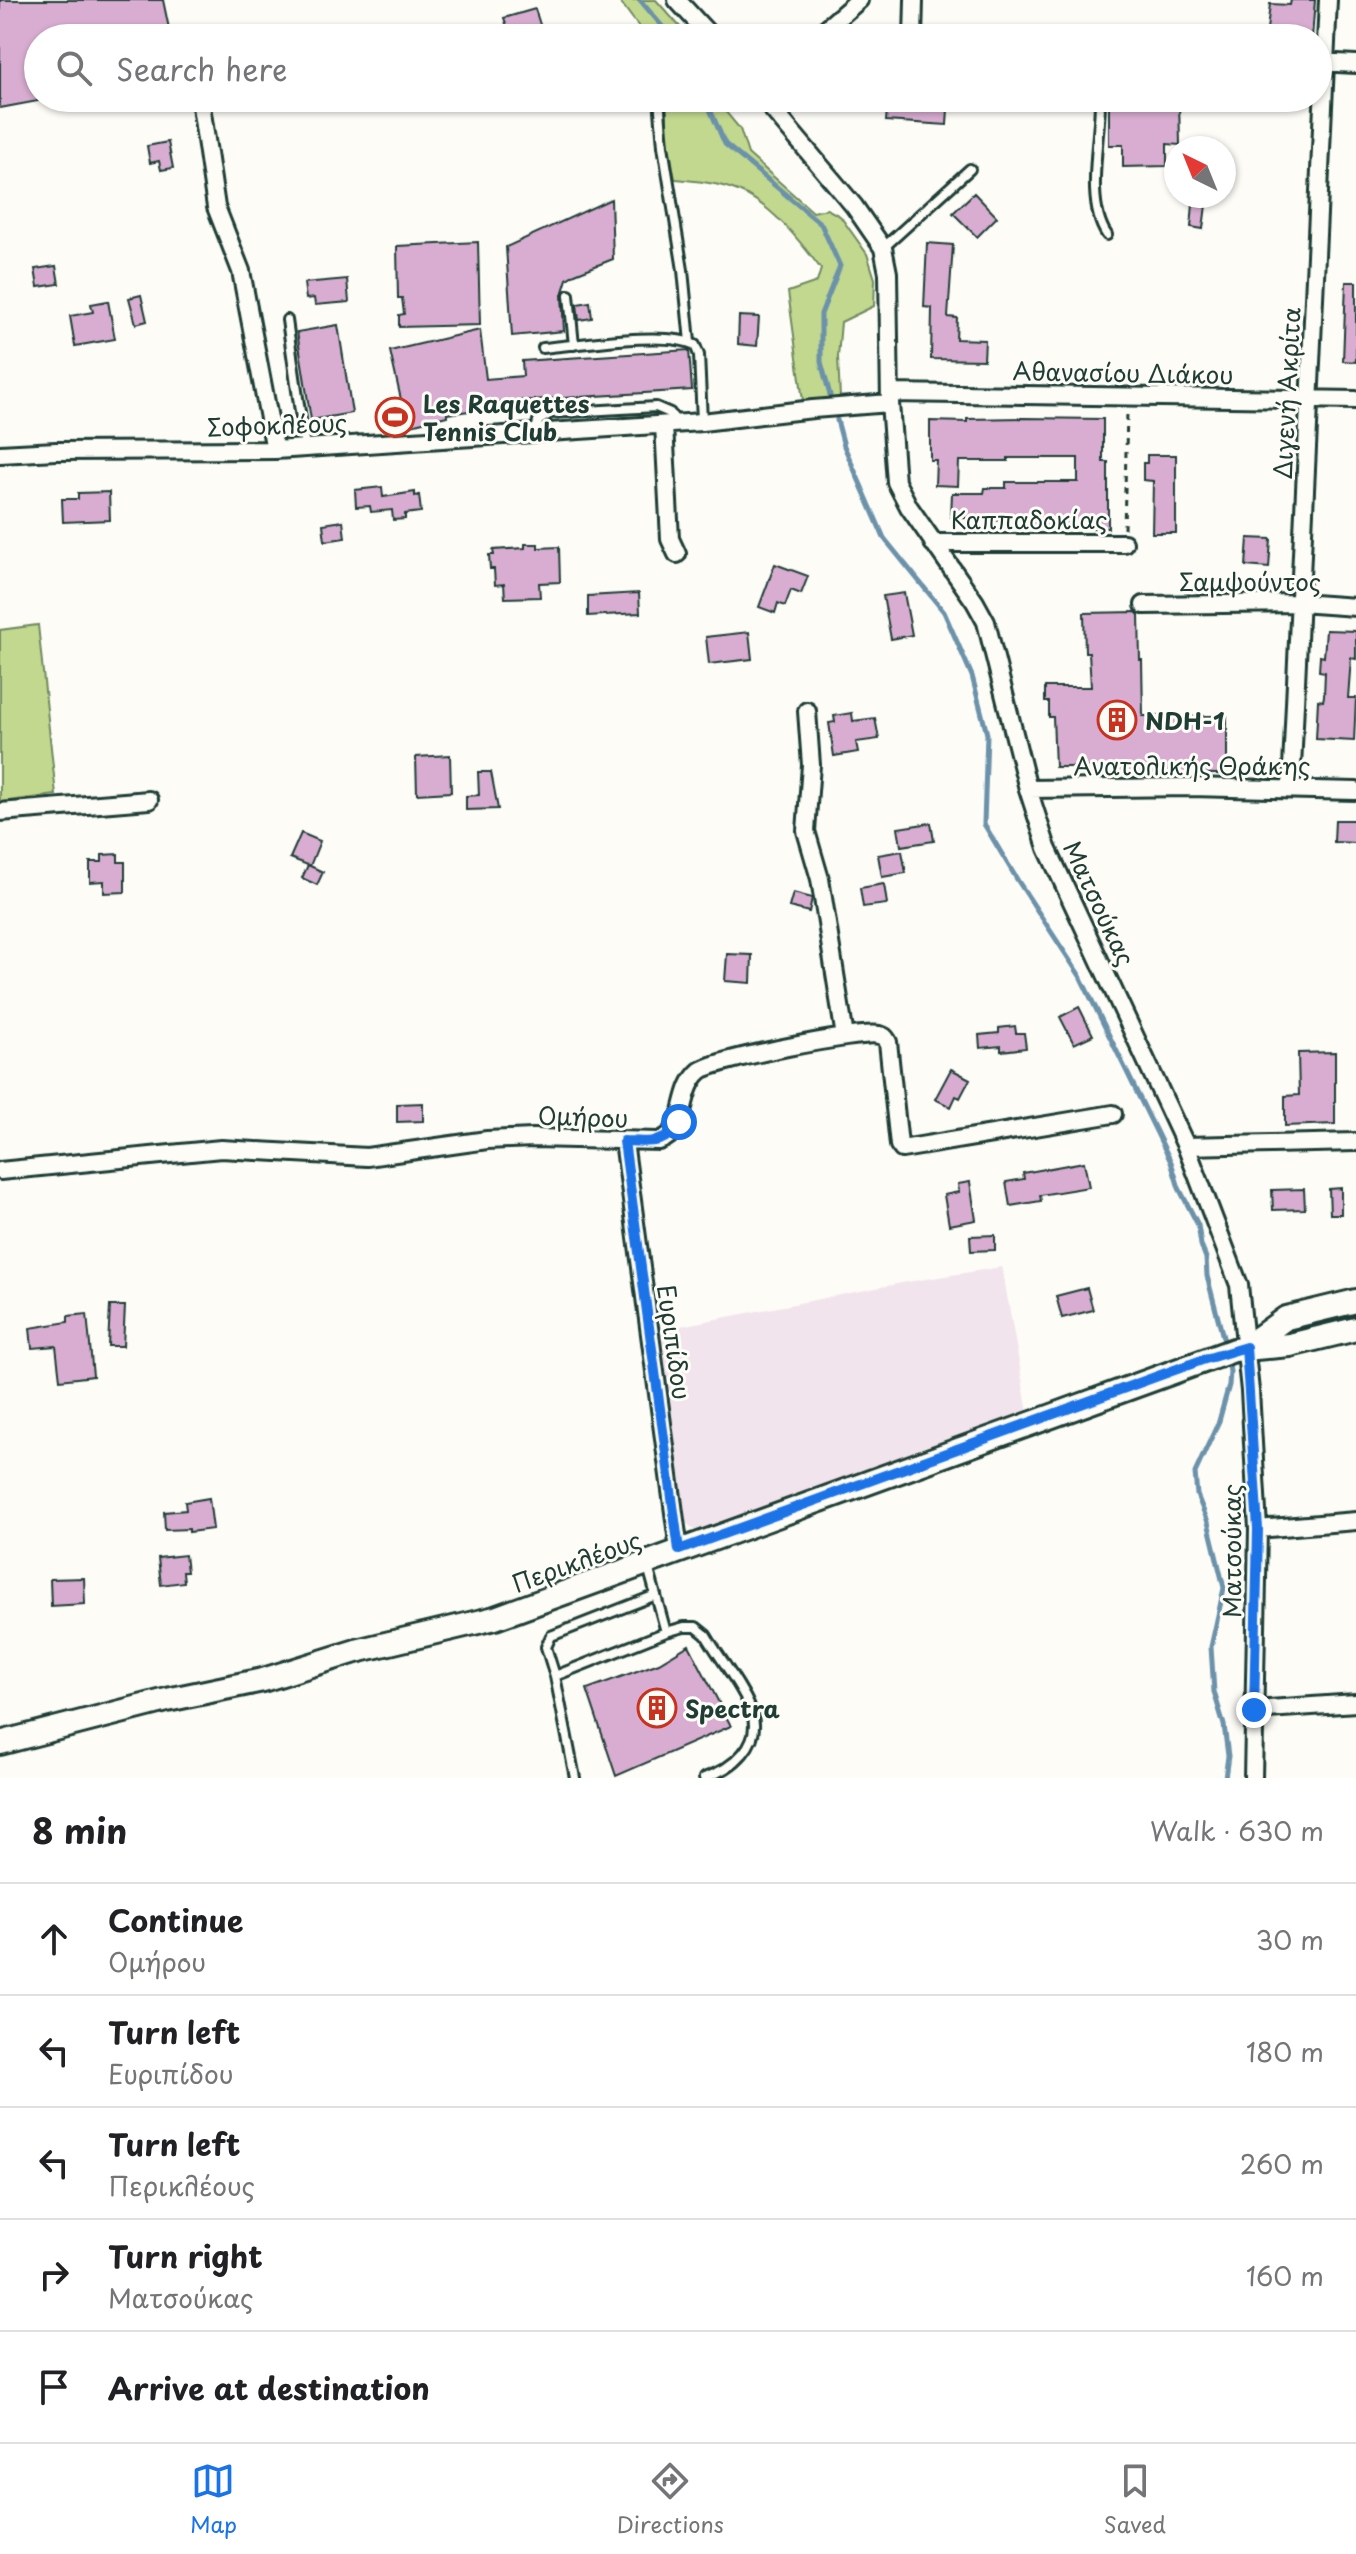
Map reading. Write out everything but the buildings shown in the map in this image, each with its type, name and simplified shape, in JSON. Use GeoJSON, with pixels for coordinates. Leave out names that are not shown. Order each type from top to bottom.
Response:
{"type":"FeatureCollection","features":[{"type":"Feature","properties":{"kind":"street"},"geometry":{"type":"LineString","coordinates":[[677,0],[699,24]]}},
{"type":"Feature","properties":{"kind":"street"},"geometry":{"type":"LineString","coordinates":[[834,24],[859,0]]}},
{"type":"Feature","properties":{"kind":"street"},"geometry":{"type":"LineString","coordinates":[[913,24],[914,0]]}},
{"type":"Feature","properties":{"kind":"street","name":"Διγενή Ακρίτα"},"geometry":{"type":"LineString","coordinates":[[1325,24],[1328,0]]}},
{"type":"Feature","properties":{"kind":"street"},"geometry":{"type":"LineString","coordinates":[[1332,63],[1356,64]]}},
{"type":"Feature","properties":{"kind":"street"},"geometry":{"type":"LineString","coordinates":[[202,112],[216,207],[241,271],[275,450]]}},
{"type":"Feature","properties":{"kind":"street","name":"Ματσούκας"},"geometry":{"type":"LineString","coordinates":[[775,112],[845,195],[883,248],[888,273],[890,398],[896,482],[904,500],[975,602],[990,632],[1028,789],[1047,848],[1186,1146],[1239,1285],[1240,1348],[1258,1529],[1253,1778]]}},
{"type":"Feature","properties":{"kind":"street","name":"Διγενή Ακρίτα"},"geometry":{"type":"LineString","coordinates":[[1291,789],[1311,399],[1320,112]]}},
{"type":"Feature","properties":{"kind":"street","name":"Αθανασίου Διάκου"},"geometry":{"type":"LineString","coordinates":[[890,398],[1127,396],[1356,400]]}},
{"type":"Feature","properties":{"kind":"street","name":"Σοφοκλέους"},"geometry":{"type":"LineString","coordinates":[[0,454],[275,450],[702,422],[890,398]]}},
{"type":"Feature","properties":{"kind":"street"},"geometry":{"type":"LineString","coordinates":[[671,424],[670,539],[677,554]]}},
{"type":"Feature","properties":{"kind":"street","name":"Καππαδοκίας"},"geometry":{"type":"LineString","coordinates":[[933,543],[1124,543]]}},
{"type":"Feature","properties":{"kind":"street","name":"Σαμψούντος"},"geometry":{"type":"LineString","coordinates":[[1144,605],[1299,603],[1356,607]]}},
{"type":"Feature","properties":{"kind":"street"},"geometry":{"type":"LineString","coordinates":[[807,711],[811,765],[806,831],[820,879],[845,1037]]}},
{"type":"Feature","properties":{"kind":"street","name":"Ανατολικής Θράκης"},"geometry":{"type":"LineString","coordinates":[[1028,789],[1356,791]]}},
{"type":"Feature","properties":{"kind":"street"},"geometry":{"type":"LineString","coordinates":[[0,812],[149,800]]}},
{"type":"Feature","properties":{"kind":"street","name":"Ομήρου"},"geometry":{"type":"LineString","coordinates":[[0,1165],[221,1149],[378,1157],[487,1140],[659,1141],[672,1134],[681,1118],[689,1085],[706,1066],[845,1037],[874,1034],[887,1039],[899,1145],[904,1150],[1113,1114]]}},
{"type":"Feature","properties":{"kind":"street","name":"Ευριπίδου"},"geometry":{"type":"LineString","coordinates":[[624,1141],[679,1550]]}},
{"type":"Feature","properties":{"kind":"street"},"geometry":{"type":"LineString","coordinates":[[1186,1146],[1356,1142]]}},
{"type":"Feature","properties":{"kind":"street"},"geometry":{"type":"LineString","coordinates":[[1240,1348],[1286,1318],[1356,1301]]}},
{"type":"Feature","properties":{"kind":"street"},"geometry":{"type":"LineString","coordinates":[[1240,1348],[1290,1345],[1356,1329]]}},
{"type":"Feature","properties":{"kind":"street","name":"Περικλέους"},"geometry":{"type":"LineString","coordinates":[[0,1743],[167,1700],[263,1680],[367,1648],[519,1610],[1240,1348]]}},
{"type":"Feature","properties":{"kind":"street"},"geometry":{"type":"LineString","coordinates":[[1258,1529],[1356,1521]]}},
{"type":"Feature","properties":{"kind":"street"},"geometry":{"type":"LineString","coordinates":[[1254,1710],[1356,1703]]}},
{"type":"Feature","properties":{"kind":"lane"},"geometry":{"type":"LineString","coordinates":[[660,112],[690,342]]}},
{"type":"Feature","properties":{"kind":"lane"},"geometry":{"type":"LineString","coordinates":[[1099,112],[1095,165],[1099,223],[1107,235]]}},
{"type":"Feature","properties":{"kind":"lane"},"geometry":{"type":"LineString","coordinates":[[883,248],[970,169]]}},
{"type":"Feature","properties":{"kind":"lane"},"geometry":{"type":"LineString","coordinates":[[569,295],[574,345]]}},
{"type":"Feature","properties":{"kind":"lane"},"geometry":{"type":"LineString","coordinates":[[287,320],[305,448]]}},
{"type":"Feature","properties":{"kind":"lane"},"geometry":{"type":"LineString","coordinates":[[543,348],[664,338],[690,342],[695,345],[699,355],[702,422]]}},
{"type":"Feature","properties":{"kind":"lane"},"geometry":{"type":"LineString","coordinates":[[646,1563],[666,1632]]}},
{"type":"Feature","properties":{"kind":"lane"},"geometry":{"type":"LineString","coordinates":[[575,1778],[555,1676],[546,1647],[551,1636],[656,1595]]}},
{"type":"Feature","properties":{"kind":"lane"},"geometry":{"type":"LineString","coordinates":[[555,1676],[666,1632],[696,1627],[706,1635],[752,1710],[754,1727],[749,1747],[735,1763],[704,1778]]}},
{"type":"Feature","properties":{"kind":"path"},"geometry":{"type":"LineString","coordinates":[[1124,543],[1127,396]]}},
{"type":"Feature","properties":{"kind":"shaded area"},"geometry":{"type":"Polygon","coordinates":[[[1002,1267],[1028,1413],[697,1533],[684,1520],[655,1331],[907,1282],[1002,1267]]]}},
{"type":"Feature","properties":{"kind":"green space"},"geometry":{"type":"Polygon","coordinates":[[[619,0],[656,0],[677,24],[637,24],[619,0]]]}},
{"type":"Feature","properties":{"kind":"green space"},"geometry":{"type":"Polygon","coordinates":[[[667,112],[726,112],[740,129],[748,154],[813,212],[827,209],[840,216],[867,254],[875,279],[874,306],[841,322],[838,357],[840,398],[803,401],[788,292],[817,282],[821,269],[784,224],[750,197],[723,186],[675,179],[667,134],[667,112]]]}},
{"type":"Feature","properties":{"kind":"green space"},"geometry":{"type":"Polygon","coordinates":[[[38,625],[56,795],[0,802],[0,630],[38,625]]]}},
{"type":"Feature","properties":{"kind":"waterway"},"geometry":{"type":"LineString","coordinates":[[640,0],[660,24]]}},
{"type":"Feature","properties":{"kind":"waterway"},"geometry":{"type":"LineString","coordinates":[[711,112],[725,144],[821,224],[840,266],[821,314],[821,362],[830,395]]}},
{"type":"Feature","properties":{"kind":"waterway"},"geometry":{"type":"LineString","coordinates":[[837,420],[844,446],[884,538],[944,612],[972,676],[987,734],[984,824],[1080,976],[1171,1162],[1179,1188],[1198,1225],[1207,1276],[1225,1345]]}},
{"type":"Feature","properties":{"kind":"waterway"},"geometry":{"type":"LineString","coordinates":[[1225,1778],[1228,1756],[1224,1725],[1214,1692],[1211,1647],[1224,1588],[1208,1522],[1197,1495],[1195,1473],[1219,1421],[1229,1385],[1228,1359]]}},
{"type":"Feature","properties":{"kind":"place","name":"Les Raquettes Tennis Club"},"geometry":{"type":"Point","coordinates":[395,417]}},
{"type":"Feature","properties":{"kind":"place","name":"NDH-1"},"geometry":{"type":"Point","coordinates":[1117,720]}},
{"type":"Feature","properties":{"kind":"place","name":"Spectra"},"geometry":{"type":"Point","coordinates":[657,1708]}},
{"type":"Feature","properties":{"kind":"route"},"geometry":{"type":"LineString","coordinates":[[679,1122],[672,1134],[663,1140],[624,1141],[679,1550],[1202,1360],[1246,1347],[1258,1529],[1254,1710]]}}]}
